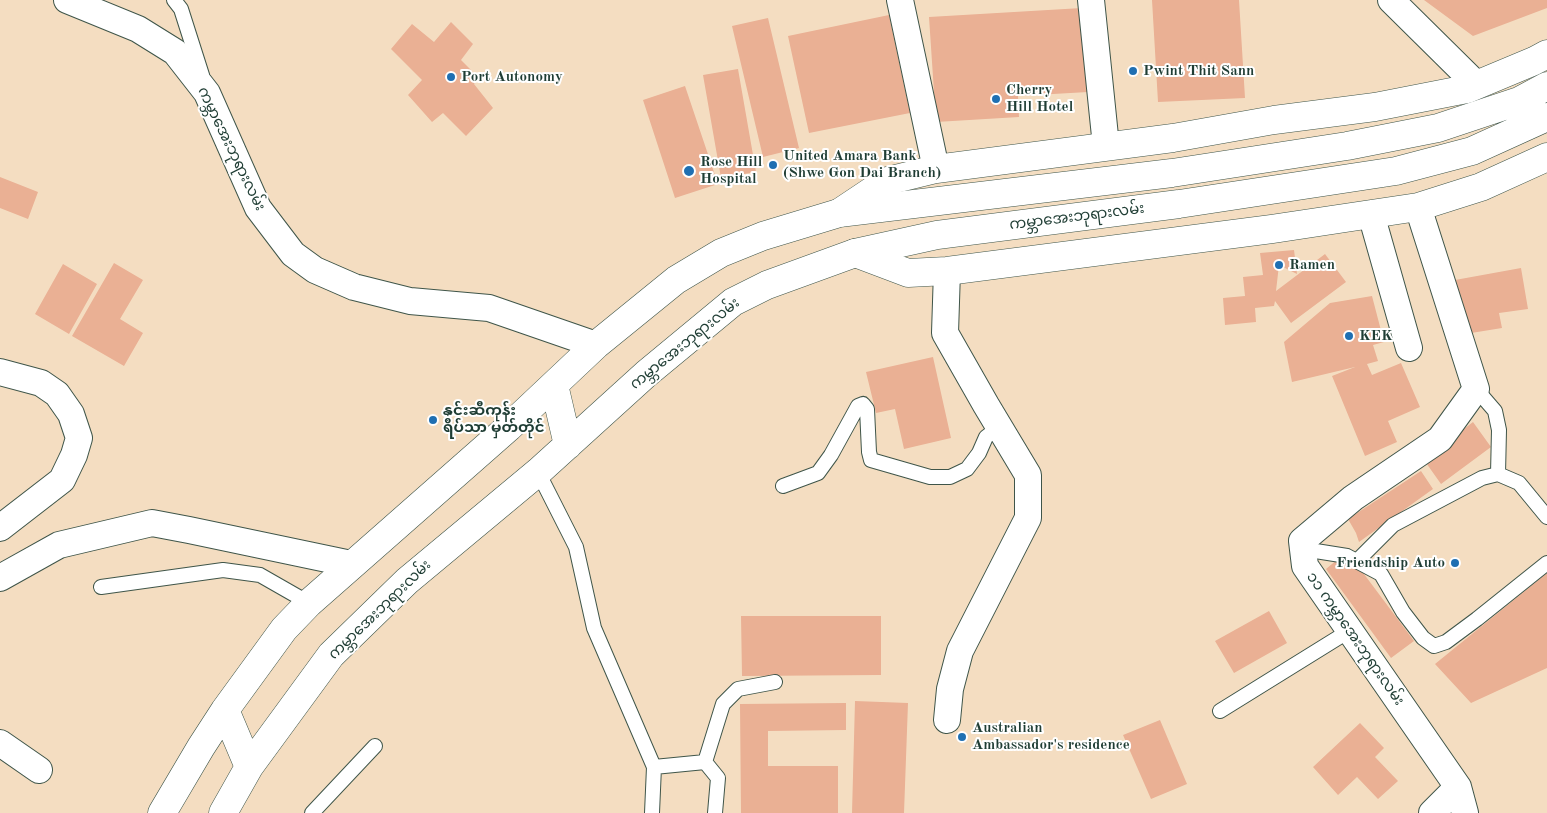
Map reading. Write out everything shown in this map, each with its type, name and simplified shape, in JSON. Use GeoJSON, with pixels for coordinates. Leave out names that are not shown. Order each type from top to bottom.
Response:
{"type":"FeatureCollection","features":[{"type":"Feature","properties":{"kind":"main road"},"geometry":{"type":"LineString","coordinates":[[839,213],[887,181],[936,169],[1173,138],[1274,120],[1375,107],[1467,89],[1547,54]]}},
{"type":"Feature","properties":{"kind":"main road"},"geometry":{"type":"LineString","coordinates":[[162,813],[225,710],[284,630],[309,603],[351,564],[509,427],[596,345],[676,280],[721,253],[763,236],[839,213],[1172,173],[1347,146],[1438,128],[1519,101],[1547,86]]}},
{"type":"Feature","properties":{"kind":"main road","name":"ကမ္ဘာအေးဘုရားလမ်း"},"geometry":{"type":"LineString","coordinates":[[223,813],[249,767],[331,655],[407,581],[538,472],[646,374],[733,302],[767,285],[855,253],[937,235],[1179,204],[1396,171],[1472,151],[1547,118]]}},
{"type":"Feature","properties":{"kind":"main road"},"geometry":{"type":"LineString","coordinates":[[855,253],[908,273],[947,271],[1272,228],[1418,207],[1481,186],[1547,157]]}},
{"type":"Feature","properties":{"kind":"main road"},"geometry":{"type":"LineString","coordinates":[[554,385],[568,445]]}},
{"type":"Feature","properties":{"kind":"main road"},"geometry":{"type":"LineString","coordinates":[[225,710],[249,767]]}},
{"type":"Feature","properties":{"kind":"street","name":"ကမ္ဘာအေးဘုရားလမ်း"},"geometry":{"type":"LineString","coordinates":[[67,0],[138,29],[176,52],[207,93],[258,208],[293,254],[315,270],[354,287],[410,301],[489,308],[596,345]]}},
{"type":"Feature","properties":{"kind":"street"},"geometry":{"type":"LineString","coordinates":[[900,0],[936,169]]}},
{"type":"Feature","properties":{"kind":"street"},"geometry":{"type":"LineString","coordinates":[[1090,0],[1106,146]]}},
{"type":"Feature","properties":{"kind":"street"},"geometry":{"type":"LineString","coordinates":[[1391,0],[1477,85]]}},
{"type":"Feature","properties":{"kind":"street"},"geometry":{"type":"LineString","coordinates":[[1303,549],[1302,541],[1353,498],[1440,439],[1476,389],[1418,207]]}},
{"type":"Feature","properties":{"kind":"street"},"geometry":{"type":"LineString","coordinates":[[1371,214],[1409,348]]}},
{"type":"Feature","properties":{"kind":"street"},"geometry":{"type":"LineString","coordinates":[[947,271],[945,333],[1028,475],[1028,518],[960,651],[950,689],[947,720]]}},
{"type":"Feature","properties":{"kind":"street"},"geometry":{"type":"LineString","coordinates":[[0,372],[41,383],[57,394],[71,414],[79,438],[74,455],[62,480],[0,528]]}},
{"type":"Feature","properties":{"kind":"street"},"geometry":{"type":"LineString","coordinates":[[0,578],[59,546],[152,524],[351,564]]}},
{"type":"Feature","properties":{"kind":"street","name":"၁၁ ကမ္ဘာအေးဘုရားလမ်း"},"geometry":{"type":"LineString","coordinates":[[1303,549],[1304,566],[1458,787],[1464,813]]}},
{"type":"Feature","properties":{"kind":"street"},"geometry":{"type":"LineString","coordinates":[[0,743],[39,770]]}},
{"type":"Feature","properties":{"kind":"street"},"geometry":{"type":"LineString","coordinates":[[1432,813],[1458,787]]}},
{"type":"Feature","properties":{"kind":"lane"},"geometry":{"type":"LineString","coordinates":[[174,0],[181,9],[207,93]]}},
{"type":"Feature","properties":{"kind":"lane"},"geometry":{"type":"LineString","coordinates":[[1476,389],[1495,411],[1499,430],[1498,474]]}},
{"type":"Feature","properties":{"kind":"lane"},"geometry":{"type":"LineString","coordinates":[[783,486],[818,473],[832,455],[858,406],[863,404],[867,409],[868,452],[871,460],[930,477],[950,476],[967,469],[979,453],[986,437],[999,428]]}},
{"type":"Feature","properties":{"kind":"lane"},"geometry":{"type":"LineString","coordinates":[[538,472],[576,547],[594,628],[654,767],[652,813]]}},
{"type":"Feature","properties":{"kind":"lane"},"geometry":{"type":"LineString","coordinates":[[1357,561],[1394,526],[1482,478],[1498,474],[1519,483],[1547,516]]}},
{"type":"Feature","properties":{"kind":"lane"},"geometry":{"type":"LineString","coordinates":[[1303,549],[1347,556],[1381,574],[1403,612],[1424,638],[1434,646],[1446,642],[1547,563]]}},
{"type":"Feature","properties":{"kind":"lane"},"geometry":{"type":"LineString","coordinates":[[101,587],[223,570],[260,575],[309,603]]}},
{"type":"Feature","properties":{"kind":"lane"},"geometry":{"type":"LineString","coordinates":[[1220,711],[1349,631]]}},
{"type":"Feature","properties":{"kind":"lane"},"geometry":{"type":"LineString","coordinates":[[704,762],[723,704],[738,689],[775,682]]}},
{"type":"Feature","properties":{"kind":"lane"},"geometry":{"type":"LineString","coordinates":[[312,813],[375,746]]}},
{"type":"Feature","properties":{"kind":"lane"},"geometry":{"type":"LineString","coordinates":[[654,767],[704,762]]}},
{"type":"Feature","properties":{"kind":"lane"},"geometry":{"type":"LineString","coordinates":[[704,762],[718,778],[715,813]]}},
{"type":"Feature","properties":{"kind":"building"},"geometry":{"type":"Polygon","coordinates":[[[1152,0],[1239,0],[1245,98],[1158,102],[1152,0]]]}},
{"type":"Feature","properties":{"kind":"building"},"geometry":{"type":"Polygon","coordinates":[[[1424,0],[1547,0],[1547,8],[1473,36],[1424,0]]]}},
{"type":"Feature","properties":{"kind":"building"},"geometry":{"type":"Polygon","coordinates":[[[1082,8],[1088,92],[1018,96],[1019,117],[936,122],[929,17],[1082,8]]]}},
{"type":"Feature","properties":{"kind":"building"},"geometry":{"type":"Polygon","coordinates":[[[889,15],[910,113],[809,133],[788,36],[889,15]]]}},
{"type":"Feature","properties":{"kind":"building"},"geometry":{"type":"Polygon","coordinates":[[[768,18],[799,148],[763,157],[732,26],[768,18]]]}},
{"type":"Feature","properties":{"kind":"building"},"geometry":{"type":"Polygon","coordinates":[[[451,22],[473,44],[461,60],[478,77],[474,84],[493,108],[466,136],[443,113],[432,122],[408,95],[422,80],[391,49],[412,24],[434,42],[451,22]]]}},
{"type":"Feature","properties":{"kind":"building"},"geometry":{"type":"Polygon","coordinates":[[[738,69],[756,172],[721,178],[703,75],[738,69]]]}},
{"type":"Feature","properties":{"kind":"building"},"geometry":{"type":"Polygon","coordinates":[[[685,86],[718,184],[675,198],[643,100],[685,86]]]}},
{"type":"Feature","properties":{"kind":"building"},"geometry":{"type":"Polygon","coordinates":[[[0,177],[38,192],[28,219],[0,208],[0,177]]]}},
{"type":"Feature","properties":{"kind":"building"},"geometry":{"type":"Polygon","coordinates":[[[1294,250],[1297,274],[1279,265],[1276,291],[1325,254],[1346,282],[1291,323],[1275,301],[1274,306],[1255,308],[1256,322],[1225,325],[1223,298],[1245,296],[1243,277],[1263,275],[1260,253],[1294,250]]]}},
{"type":"Feature","properties":{"kind":"building"},"geometry":{"type":"Polygon","coordinates":[[[114,263],[143,280],[120,319],[143,333],[124,366],[72,336],[114,263]]]}},
{"type":"Feature","properties":{"kind":"building"},"geometry":{"type":"Polygon","coordinates":[[[63,264],[97,284],[69,334],[35,314],[63,264]]]}},
{"type":"Feature","properties":{"kind":"building"},"geometry":{"type":"Polygon","coordinates":[[[1521,268],[1528,309],[1499,313],[1502,328],[1465,334],[1455,280],[1521,268]]]}},
{"type":"Feature","properties":{"kind":"building"},"geometry":{"type":"Polygon","coordinates":[[[1372,296],[1384,342],[1373,345],[1378,361],[1367,364],[1372,375],[1401,363],[1420,407],[1388,421],[1397,442],[1365,456],[1332,376],[1355,367],[1292,382],[1284,342],[1330,303],[1372,296]]]}},
{"type":"Feature","properties":{"kind":"building"},"geometry":{"type":"Polygon","coordinates":[[[933,357],[951,438],[904,449],[895,409],[876,413],[866,372],[933,357]]]}},
{"type":"Feature","properties":{"kind":"building"},"geometry":{"type":"Polygon","coordinates":[[[1473,422],[1491,447],[1441,484],[1424,460],[1473,422]]]}},
{"type":"Feature","properties":{"kind":"building"},"geometry":{"type":"Polygon","coordinates":[[[1421,471],[1433,489],[1359,542],[1348,519],[1421,471]]]}},
{"type":"Feature","properties":{"kind":"building"},"geometry":{"type":"Polygon","coordinates":[[[1338,559],[1361,570],[1414,641],[1391,658],[1326,569],[1338,559]]]}},
{"type":"Feature","properties":{"kind":"building"},"geometry":{"type":"Polygon","coordinates":[[[1547,573],[1547,668],[1471,703],[1435,664],[1547,573]]]}},
{"type":"Feature","properties":{"kind":"building"},"geometry":{"type":"Polygon","coordinates":[[[1269,611],[1287,643],[1234,673],[1215,641],[1269,611]]]}},
{"type":"Feature","properties":{"kind":"building"},"geometry":{"type":"Polygon","coordinates":[[[741,616],[881,616],[881,675],[742,676],[741,616]]]}},
{"type":"Feature","properties":{"kind":"building"},"geometry":{"type":"Polygon","coordinates":[[[855,701],[908,703],[904,813],[852,813],[855,701]]]}},
{"type":"Feature","properties":{"kind":"building"},"geometry":{"type":"Polygon","coordinates":[[[846,703],[846,730],[768,731],[768,766],[838,766],[838,813],[741,813],[740,704],[846,703]]]}},
{"type":"Feature","properties":{"kind":"building"},"geometry":{"type":"Polygon","coordinates":[[[1160,720],[1187,784],[1151,799],[1123,735],[1160,720]]]}},
{"type":"Feature","properties":{"kind":"building"},"geometry":{"type":"Polygon","coordinates":[[[1360,723],[1384,748],[1375,757],[1398,781],[1378,799],[1357,777],[1338,795],[1313,767],[1360,723]]]}},
{"type":"Feature","properties":{"kind":"place","name":"Pwint Thit Sann"},"geometry":{"type":"Point","coordinates":[1133,71]}},
{"type":"Feature","properties":{"kind":"place","name":"Port Autonomy"},"geometry":{"type":"Point","coordinates":[451,77]}},
{"type":"Feature","properties":{"kind":"place","name":"Cherry Hill Hotel"},"geometry":{"type":"Point","coordinates":[996,99]}},
{"type":"Feature","properties":{"kind":"place","name":"United Amara Bank (Shwe Gon Dai Branch)"},"geometry":{"type":"Point","coordinates":[773,165]}},
{"type":"Feature","properties":{"kind":"place","name":"Rose Hill Hospital"},"geometry":{"type":"Point","coordinates":[689,171]}},
{"type":"Feature","properties":{"kind":"place","name":"Ramen"},"geometry":{"type":"Point","coordinates":[1279,265]}},
{"type":"Feature","properties":{"kind":"place","name":"KEK"},"geometry":{"type":"Point","coordinates":[1349,336]}},
{"type":"Feature","properties":{"kind":"place","name":"နှင်းဆီကုန်း ရိပ်သာ မှတ်တိုင်"},"geometry":{"type":"Point","coordinates":[433,420]}},
{"type":"Feature","properties":{"kind":"place","name":"Friendship Auto"},"geometry":{"type":"Point","coordinates":[1455,563]}},
{"type":"Feature","properties":{"kind":"place","name":"Australian Ambassador's residence"},"geometry":{"type":"Point","coordinates":[962,737]}}]}
